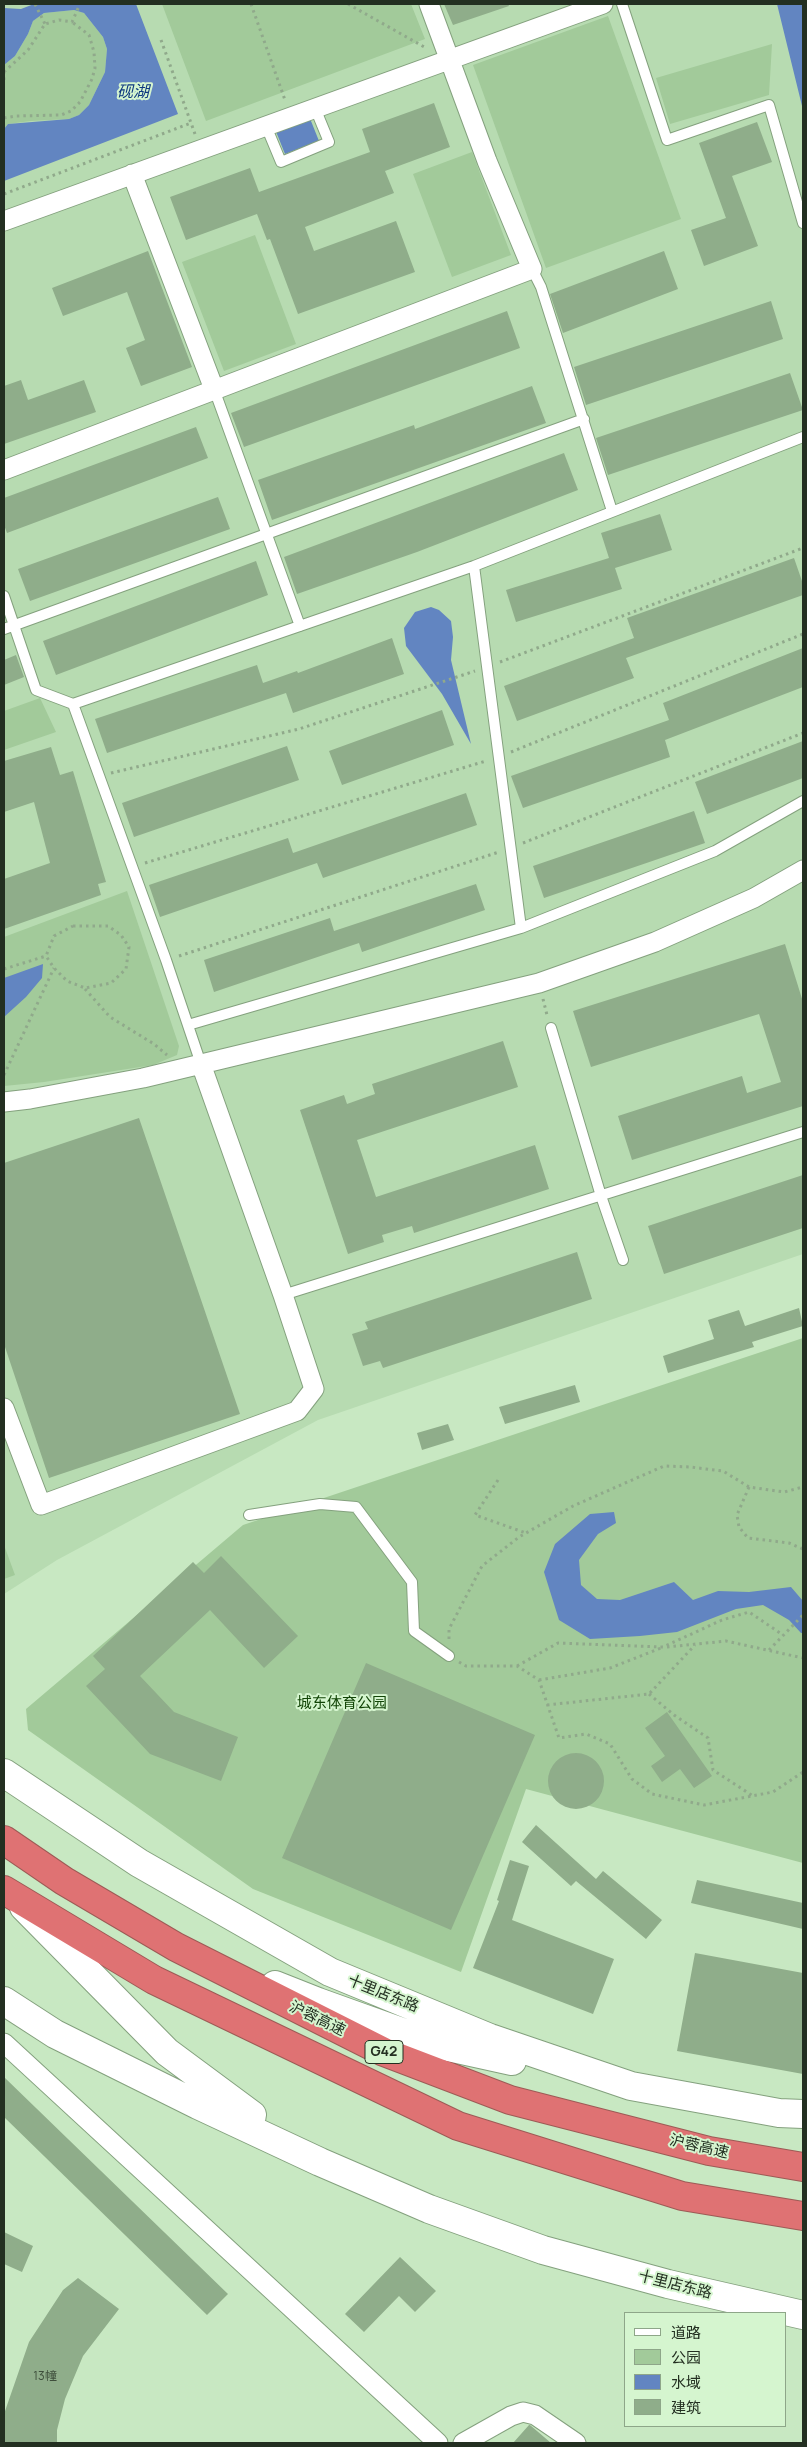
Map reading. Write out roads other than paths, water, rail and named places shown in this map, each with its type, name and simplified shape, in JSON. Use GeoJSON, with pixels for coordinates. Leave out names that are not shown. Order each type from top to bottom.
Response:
{"type":"FeatureCollection","features":[{"type":"Feature","properties":{"kind":"highway","name":"沪蓉高速"},"geometry":{"type":"LineString","coordinates":[[4,1840],[64,1881],[152,1933],[246,1984],[384,2052],[510,2100],[709,2151],[803,2167]]}},
{"type":"Feature","properties":{"kind":"highway","name":"G42"},"geometry":{"type":"LineString","coordinates":[[8,1893],[154,1980],[458,2126],[682,2196],[803,2216]]}},
{"type":"Feature","properties":{"kind":"street"},"geometry":{"type":"LineString","coordinates":[[4,470],[532,269],[448,60],[429,4]]}},
{"type":"Feature","properties":{"kind":"street"},"geometry":{"type":"LineString","coordinates":[[4,221],[603,4]]}},
{"type":"Feature","properties":{"kind":"street"},"geometry":{"type":"LineString","coordinates":[[132,174],[214,389]]}},
{"type":"Feature","properties":{"kind":"street"},"geometry":{"type":"LineString","coordinates":[[4,1102],[143,1078],[539,983],[655,942],[754,898],[803,870]]}},
{"type":"Feature","properties":{"kind":"street"},"geometry":{"type":"LineString","coordinates":[[4,1408],[41,1505],[296,1411],[314,1389],[283,1294],[201,1064]]}},
{"type":"Feature","properties":{"kind":"street","name":"十里店东路"},"geometry":{"type":"LineString","coordinates":[[4,1773],[139,1863],[330,1972],[490,2038],[631,2086],[779,2113],[803,2114]]}},
{"type":"Feature","properties":{"kind":"street"},"geometry":{"type":"LineString","coordinates":[[8,1893],[167,2052],[224,2096],[329,2166]]}},
{"type":"Feature","properties":{"kind":"street"},"geometry":{"type":"LineString","coordinates":[[152,1933],[318,2002],[435,2044],[631,2086]]}},
{"type":"Feature","properties":{"kind":"street","name":"十里店东路"},"geometry":{"type":"LineString","coordinates":[[4,2001],[55,2034],[198,2105],[329,2166],[429,2209],[543,2250],[668,2284],[803,2315]]}},
{"type":"Feature","properties":{"kind":"street"},"geometry":{"type":"LineString","coordinates":[[4,2043],[438,2443]]}},
{"type":"Feature","properties":{"kind":"street"},"geometry":{"type":"LineString","coordinates":[[463,2443],[524,2412],[535,2415],[576,2443]]}},
{"type":"Feature","properties":{"kind":"lane"},"geometry":{"type":"LineString","coordinates":[[622,4],[667,140],[769,105],[803,223]]}},
{"type":"Feature","properties":{"kind":"lane"},"geometry":{"type":"LineString","coordinates":[[266,126],[281,162],[329,142],[314,108]]}},
{"type":"Feature","properties":{"kind":"lane"},"geometry":{"type":"LineString","coordinates":[[532,269],[541,287],[556,340],[584,419],[612,511]]}},
{"type":"Feature","properties":{"kind":"lane"},"geometry":{"type":"LineString","coordinates":[[214,389],[300,626]]}},
{"type":"Feature","properties":{"kind":"lane"},"geometry":{"type":"LineString","coordinates":[[4,629],[584,419]]}},
{"type":"Feature","properties":{"kind":"lane"},"geometry":{"type":"LineString","coordinates":[[4,596],[36,690],[73,704],[474,566],[803,437]]}},
{"type":"Feature","properties":{"kind":"lane"},"geometry":{"type":"LineString","coordinates":[[474,566],[488,667],[497,758],[521,928]]}},
{"type":"Feature","properties":{"kind":"lane"},"geometry":{"type":"LineString","coordinates":[[73,704],[101,776],[201,1064]]}},
{"type":"Feature","properties":{"kind":"lane"},"geometry":{"type":"LineString","coordinates":[[188,1025],[521,928],[715,851],[803,801]]}},
{"type":"Feature","properties":{"kind":"lane"},"geometry":{"type":"LineString","coordinates":[[550,1028],[601,1196],[624,1260]]}},
{"type":"Feature","properties":{"kind":"lane"},"geometry":{"type":"LineString","coordinates":[[283,1294],[803,1132]]}},
{"type":"Feature","properties":{"kind":"lane"},"geometry":{"type":"LineString","coordinates":[[249,1514],[320,1504],[356,1507],[412,1582],[414,1631],[449,1656]]}},
{"type":"Feature","properties":{"kind":"water","name":"砚湖"},"geometry":{"type":"Polygon","coordinates":[[[34,4],[136,4],[178,114],[4,181],[4,129],[8,124],[69,119],[79,115],[89,105],[105,72],[107,49],[103,37],[84,13],[74,10],[44,13],[33,21],[15,56],[4,65],[4,8],[21,9],[34,4]]]}},
{"type":"Feature","properties":{"kind":"water"},"geometry":{"type":"Polygon","coordinates":[[[777,4],[803,4],[803,110],[777,4]]]}},
{"type":"Feature","properties":{"kind":"water"},"geometry":{"type":"Polygon","coordinates":[[[309,116],[319,141],[285,154],[275,129],[309,116]]]}},
{"type":"Feature","properties":{"kind":"water"},"geometry":{"type":"Polygon","coordinates":[[[431,607],[439,610],[451,621],[453,637],[451,660],[471,744],[442,694],[406,646],[404,628],[415,612],[431,607]]]}},
{"type":"Feature","properties":{"kind":"water"},"geometry":{"type":"Polygon","coordinates":[[[43,964],[42,978],[26,997],[4,1017],[4,978],[43,964]]]}},
{"type":"Feature","properties":{"kind":"water"},"geometry":{"type":"Polygon","coordinates":[[[614,1512],[616,1523],[598,1534],[579,1560],[581,1585],[597,1599],[620,1600],[674,1582],[693,1600],[718,1591],[749,1592],[791,1587],[803,1601],[803,1633],[789,1620],[763,1605],[736,1609],[677,1632],[640,1636],[590,1639],[559,1620],[544,1572],[555,1544],[590,1514],[614,1512]]]}},
{"type":"Feature","properties":{"kind":"park label","name":"城东体育公园"},"geometry":{"type":"Point","coordinates":[342,1704]}}]}
